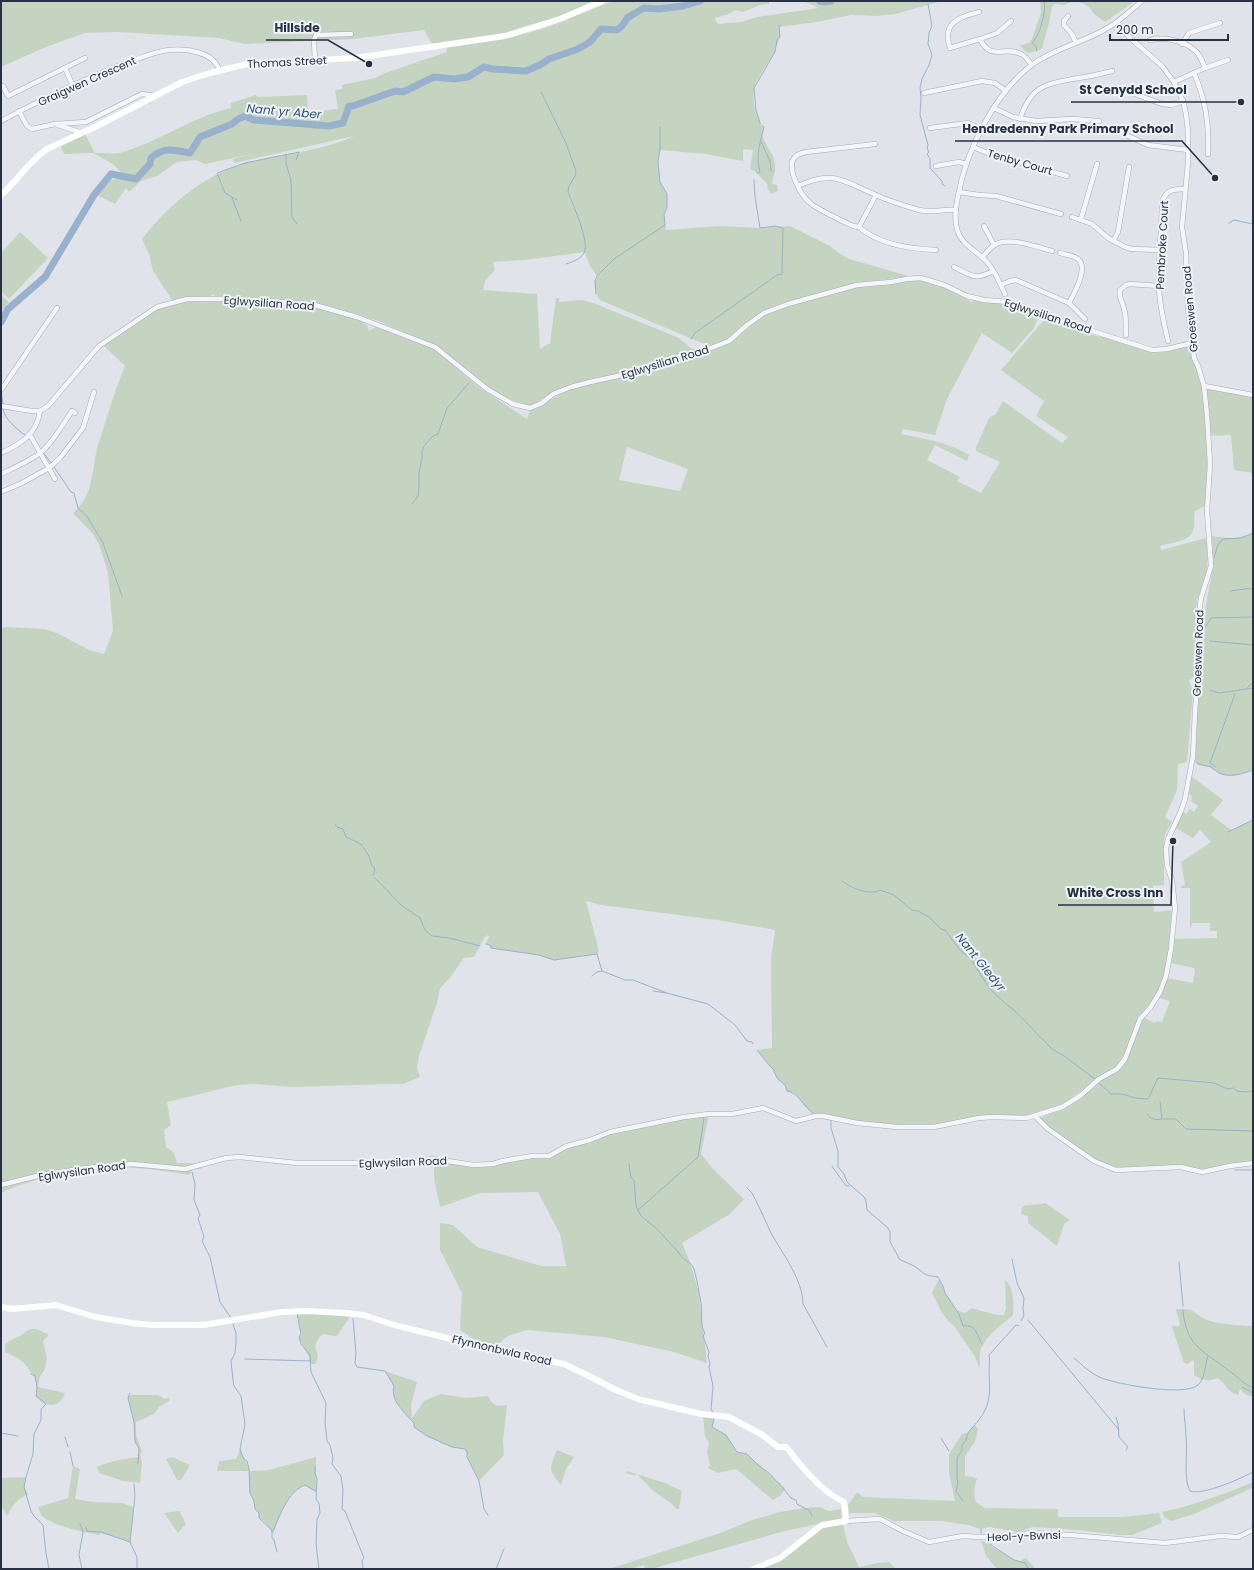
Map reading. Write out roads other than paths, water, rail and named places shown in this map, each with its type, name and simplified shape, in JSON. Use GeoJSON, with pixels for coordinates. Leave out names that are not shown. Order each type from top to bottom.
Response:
{"type":"FeatureCollection","features":[{"type":"Feature","properties":{"kind":"street","name":"Thomas Street"},"geometry":{"type":"LineString","coordinates":[[1,195],[40,154],[182,82],[219,70],[247,64],[355,58],[504,36],[560,20],[602,1]]}},
{"type":"Feature","properties":{"kind":"street"},"geometry":{"type":"LineString","coordinates":[[1005,294],[993,271],[960,237],[955,222],[959,192],[966,164],[982,129],[1006,91],[1018,77],[1032,65],[1048,55],[1104,30],[1118,22],[1142,1]]}},
{"type":"Feature","properties":{"kind":"street"},"geometry":{"type":"LineString","coordinates":[[979,12],[957,20],[950,26],[948,37],[950,48],[997,34],[1011,21]]}},
{"type":"Feature","properties":{"kind":"street"},"geometry":{"type":"LineString","coordinates":[[1068,16],[1064,21],[1064,25],[1072,34],[1076,43]]}},
{"type":"Feature","properties":{"kind":"street","name":"Groeswen Road"},"geometry":{"type":"LineString","coordinates":[[1035,1116],[1062,1107],[1071,1102],[1091,1088],[1099,1079],[1117,1069],[1125,1058],[1140,1019],[1155,1001],[1166,976],[1171,949],[1175,908],[1172,880],[1166,865],[1166,848],[1168,839],[1182,811],[1193,756],[1194,711],[1199,665],[1198,621],[1200,598],[1211,566],[1207,511],[1210,464],[1204,386],[1194,358],[1188,308],[1186,254],[1182,227],[1188,150],[1188,132],[1183,101],[1174,82],[1162,66],[1129,37],[1118,22]]}},
{"type":"Feature","properties":{"kind":"street"},"geometry":{"type":"LineString","coordinates":[[1182,44],[1189,33],[1220,23]]}},
{"type":"Feature","properties":{"kind":"street"},"geometry":{"type":"LineString","coordinates":[[315,60],[314,40],[316,36],[351,34]]}},
{"type":"Feature","properties":{"kind":"street"},"geometry":{"type":"LineString","coordinates":[[1150,40],[1162,38],[1194,49],[1201,57],[1205,68]]}},
{"type":"Feature","properties":{"kind":"street"},"geometry":{"type":"LineString","coordinates":[[980,39],[984,47],[989,50],[995,52],[1018,53],[1024,56],[1032,65]]}},
{"type":"Feature","properties":{"kind":"street","name":"Graigwen Crescent"},"geometry":{"type":"LineString","coordinates":[[1,121],[19,111],[114,67],[157,52],[171,50],[202,54],[212,59],[219,70]]}},
{"type":"Feature","properties":{"kind":"street"},"geometry":{"type":"LineString","coordinates":[[3,86],[8,96],[85,58]]}},
{"type":"Feature","properties":{"kind":"street"},"geometry":{"type":"LineString","coordinates":[[1174,82],[1205,68],[1228,60]]}},
{"type":"Feature","properties":{"kind":"street"},"geometry":{"type":"LineString","coordinates":[[65,68],[73,86]]}},
{"type":"Feature","properties":{"kind":"street"},"geometry":{"type":"LineString","coordinates":[[1020,119],[1028,100],[1035,91],[1042,86],[1054,82],[1112,71]]}},
{"type":"Feature","properties":{"kind":"street"},"geometry":{"type":"LineString","coordinates":[[1194,73],[1201,90],[1206,109],[1209,132],[1208,154]]}},
{"type":"Feature","properties":{"kind":"street"},"geometry":{"type":"LineString","coordinates":[[924,93],[982,81],[995,83],[1006,91]]}},
{"type":"Feature","properties":{"kind":"street"},"geometry":{"type":"LineString","coordinates":[[1124,90],[1162,104],[1171,105],[1183,101]]}},
{"type":"Feature","properties":{"kind":"street"},"geometry":{"type":"LineString","coordinates":[[19,111],[27,126],[32,129],[55,124],[86,122],[142,94],[155,96]]}},
{"type":"Feature","properties":{"kind":"street"},"geometry":{"type":"LineString","coordinates":[[994,108],[1020,119],[1042,121],[1072,118],[1099,121]]}},
{"type":"Feature","properties":{"kind":"street"},"geometry":{"type":"LineString","coordinates":[[930,128],[968,123],[982,129]]}},
{"type":"Feature","properties":{"kind":"street"},"geometry":{"type":"LineString","coordinates":[[55,124],[82,133]]}},
{"type":"Feature","properties":{"kind":"street"},"geometry":{"type":"LineString","coordinates":[[1128,136],[1148,145],[1188,150]]}},
{"type":"Feature","properties":{"kind":"street"},"geometry":{"type":"LineString","coordinates":[[875,144],[806,152],[795,156],[792,170],[794,178],[810,203],[853,226],[859,227],[872,236],[893,243],[920,249],[936,250]]}},
{"type":"Feature","properties":{"kind":"street","name":"Tenby Court"},"geometry":{"type":"LineString","coordinates":[[974,147],[990,154],[1067,176]]}},
{"type":"Feature","properties":{"kind":"street"},"geometry":{"type":"LineString","coordinates":[[936,166],[959,162],[966,164]]}},
{"type":"Feature","properties":{"kind":"street"},"geometry":{"type":"LineString","coordinates":[[1081,219],[1097,164]]}},
{"type":"Feature","properties":{"kind":"street"},"geometry":{"type":"LineString","coordinates":[[1113,241],[1118,232],[1129,168]]}},
{"type":"Feature","properties":{"kind":"street"},"geometry":{"type":"LineString","coordinates":[[798,186],[818,179],[831,178],[847,181],[876,195],[924,211],[943,209],[956,210]]}},
{"type":"Feature","properties":{"kind":"street","name":"Pembroke Court"},"geometry":{"type":"LineString","coordinates":[[1168,341],[1158,286],[1163,198],[1171,190],[1185,189]]}},
{"type":"Feature","properties":{"kind":"street"},"geometry":{"type":"LineString","coordinates":[[959,192],[996,196],[1061,214]]}},
{"type":"Feature","properties":{"kind":"street"},"geometry":{"type":"LineString","coordinates":[[859,227],[876,195]]}},
{"type":"Feature","properties":{"kind":"street"},"geometry":{"type":"LineString","coordinates":[[1072,217],[1092,224],[1113,241],[1132,249],[1161,250]]}},
{"type":"Feature","properties":{"kind":"street"},"geometry":{"type":"LineString","coordinates":[[984,226],[994,245]]}},
{"type":"Feature","properties":{"kind":"street"},"geometry":{"type":"LineString","coordinates":[[982,258],[994,245],[1002,241],[1010,241],[1052,251]]}},
{"type":"Feature","properties":{"kind":"street"},"geometry":{"type":"LineString","coordinates":[[1060,253],[1077,258],[1082,263],[1083,267],[1078,284],[1069,302]]}},
{"type":"Feature","properties":{"kind":"street"},"geometry":{"type":"LineString","coordinates":[[954,267],[976,277],[981,277],[993,271]]}},
{"type":"Feature","properties":{"kind":"street","name":"Eglwysilian Road"},"geometry":{"type":"LineString","coordinates":[[40,411],[48,406],[100,346],[107,340],[125,330],[138,318],[157,306],[187,299],[232,299],[311,304],[357,317],[435,347],[488,389],[513,404],[530,408],[542,403],[553,394],[571,387],[645,370],[682,355],[711,348],[729,341],[747,325],[764,313],[788,304],[856,285],[906,279],[921,278],[940,284],[967,296],[984,300],[1009,302],[1040,314],[1152,350],[1167,350],[1192,343]]}},
{"type":"Feature","properties":{"kind":"street"},"geometry":{"type":"LineString","coordinates":[[1001,286],[1010,281],[1016,280],[1069,302],[1085,319]]}},
{"type":"Feature","properties":{"kind":"street"},"geometry":{"type":"LineString","coordinates":[[1126,335],[1126,318],[1119,294],[1120,290],[1126,285],[1130,284],[1158,286]]}},
{"type":"Feature","properties":{"kind":"street"},"geometry":{"type":"LineString","coordinates":[[1,390],[57,308]]}},
{"type":"Feature","properties":{"kind":"street"},"geometry":{"type":"LineString","coordinates":[[1204,386],[1253,395]]}},
{"type":"Feature","properties":{"kind":"street"},"geometry":{"type":"LineString","coordinates":[[1,492],[22,483],[49,468],[60,458],[83,428],[94,392]]}},
{"type":"Feature","properties":{"kind":"street"},"geometry":{"type":"LineString","coordinates":[[1,406],[22,410],[40,411],[39,422],[30,435],[11,449],[1,453]]}},
{"type":"Feature","properties":{"kind":"street"},"geometry":{"type":"LineString","coordinates":[[1,474],[40,453],[72,411],[75,413]]}},
{"type":"Feature","properties":{"kind":"street"},"geometry":{"type":"LineString","coordinates":[[30,435],[55,479]]}},
{"type":"Feature","properties":{"kind":"street","name":"Eglwysilan Road"},"geometry":{"type":"LineString","coordinates":[[1,1185],[41,1175],[88,1168],[132,1164],[185,1169],[226,1158],[240,1157],[297,1163],[396,1163],[434,1159],[474,1165],[493,1164],[532,1156],[549,1156],[567,1146],[590,1140],[610,1132],[684,1117],[709,1114],[732,1114],[763,1108],[796,1121],[816,1116],[823,1116],[866,1124],[910,1128],[934,1127],[979,1118],[1035,1116]]}},
{"type":"Feature","properties":{"kind":"street"},"geometry":{"type":"LineString","coordinates":[[1035,1116],[1044,1126],[1094,1161],[1116,1170],[1181,1167],[1202,1172],[1253,1163]]}},
{"type":"Feature","properties":{"kind":"street","name":"Ffynnonbwla Road"},"geometry":{"type":"LineString","coordinates":[[1,1307],[13,1309],[56,1305],[95,1317],[152,1325],[202,1325],[282,1312],[307,1311],[346,1313],[364,1315],[394,1325],[504,1352],[564,1364],[616,1390],[638,1399],[701,1414],[729,1417],[761,1434],[778,1446],[786,1447],[821,1486],[830,1494],[844,1502],[846,1521]]}},
{"type":"Feature","properties":{"kind":"street","name":"Heol-y-Bwnsi"},"geometry":{"type":"LineString","coordinates":[[846,1521],[880,1519],[902,1531],[929,1542],[963,1536],[1000,1538],[1030,1533],[1165,1543],[1220,1536],[1238,1537],[1253,1530]]}},
{"type":"Feature","properties":{"kind":"street"},"geometry":{"type":"LineString","coordinates":[[754,1569],[780,1558],[822,1525],[846,1521]]}},
{"type":"Feature","properties":{"kind":"waterway","name":"Nant yr Aber"},"geometry":{"type":"LineString","coordinates":[[1,322],[8,309],[45,277],[94,195],[111,174],[136,179],[150,164],[151,158],[156,154],[165,150],[190,153],[200,137],[232,124],[245,116],[254,120],[329,126],[343,123],[349,106],[353,106],[395,91],[403,92],[434,77],[454,79],[468,77],[484,67],[526,71],[549,59],[578,49],[590,42],[601,29],[617,30],[622,26],[627,18],[644,8],[659,9],[683,6],[700,1]]}},
{"type":"Feature","properties":{"kind":"waterway","name":"Nant yr Aber"},"geometry":{"type":"LineString","coordinates":[[820,1],[831,1]]}},
{"type":"Feature","properties":{"kind":"waterway"},"geometry":{"type":"LineString","coordinates":[[1037,51],[1036,46],[1032,43],[1035,40],[1042,24],[1045,5],[1044,1]]}},
{"type":"Feature","properties":{"kind":"waterway"},"geometry":{"type":"LineString","coordinates":[[928,4],[932,26],[929,33],[928,44],[932,55],[920,88],[920,115],[928,145],[927,148],[929,152],[927,154],[930,159],[930,168],[945,186]]}},
{"type":"Feature","properties":{"kind":"waterway"},"geometry":{"type":"LineString","coordinates":[[760,123],[756,110],[754,88],[775,52],[777,40],[780,37],[779,25]]}},
{"type":"Feature","properties":{"kind":"waterway"},"geometry":{"type":"LineString","coordinates":[[541,92],[566,143],[576,171],[575,176],[569,186],[568,192],[583,232],[585,248],[581,257],[566,264]]}},
{"type":"Feature","properties":{"kind":"waterway"},"geometry":{"type":"LineString","coordinates":[[757,173],[760,172],[758,161],[763,126]]}},
{"type":"Feature","properties":{"kind":"waterway"},"geometry":{"type":"LineString","coordinates":[[596,294],[595,281],[597,276],[614,259],[665,225],[664,214],[667,208],[667,194],[660,182],[658,161],[660,150],[660,127]]}},
{"type":"Feature","properties":{"kind":"waterway"},"geometry":{"type":"LineString","coordinates":[[761,142],[770,161],[771,171]]}},
{"type":"Feature","properties":{"kind":"waterway"},"geometry":{"type":"LineString","coordinates":[[237,200],[225,193],[217,173],[245,163],[299,152],[296,160]]}},
{"type":"Feature","properties":{"kind":"waterway"},"geometry":{"type":"LineString","coordinates":[[286,155],[286,163],[291,181],[292,217],[297,224]]}},
{"type":"Feature","properties":{"kind":"waterway"},"geometry":{"type":"LineString","coordinates":[[691,339],[695,333],[777,275],[782,274],[783,228],[775,226],[760,228],[754,180]]}},
{"type":"Feature","properties":{"kind":"waterway"},"geometry":{"type":"LineString","coordinates":[[232,198],[241,221]]}},
{"type":"Feature","properties":{"kind":"waterway"},"geometry":{"type":"LineString","coordinates":[[1229,223],[1234,220],[1253,224]]}},
{"type":"Feature","properties":{"kind":"waterway"},"geometry":{"type":"LineString","coordinates":[[412,504],[418,496],[419,472],[424,446],[433,436],[438,434],[447,408],[469,383]]}},
{"type":"Feature","properties":{"kind":"waterway"},"geometry":{"type":"LineString","coordinates":[[1,391],[3,404]]}},
{"type":"Feature","properties":{"kind":"waterway"},"geometry":{"type":"LineString","coordinates":[[3,409],[6,417],[25,435]]}},
{"type":"Feature","properties":{"kind":"waterway"},"geometry":{"type":"LineString","coordinates":[[43,452],[51,463]]}},
{"type":"Feature","properties":{"kind":"waterway"},"geometry":{"type":"LineString","coordinates":[[54,467],[71,492],[74,493],[78,508],[87,516],[103,543],[122,596]]}},
{"type":"Feature","properties":{"kind":"waterway"},"geometry":{"type":"LineString","coordinates":[[1214,558],[1218,545],[1223,539],[1241,538],[1253,533]]}},
{"type":"Feature","properties":{"kind":"waterway"},"geometry":{"type":"LineString","coordinates":[[1230,591],[1253,588]]}},
{"type":"Feature","properties":{"kind":"waterway"},"geometry":{"type":"LineString","coordinates":[[1204,629],[1211,618],[1253,617]]}},
{"type":"Feature","properties":{"kind":"waterway"},"geometry":{"type":"LineString","coordinates":[[1210,641],[1253,645]]}},
{"type":"Feature","properties":{"kind":"waterway"},"geometry":{"type":"LineString","coordinates":[[1246,689],[1253,682]]}},
{"type":"Feature","properties":{"kind":"waterway"},"geometry":{"type":"LineString","coordinates":[[1210,690],[1219,693],[1253,688]]}},
{"type":"Feature","properties":{"kind":"waterway"},"geometry":{"type":"LineString","coordinates":[[1216,767],[1210,763],[1235,694]]}},
{"type":"Feature","properties":{"kind":"waterway"},"geometry":{"type":"LineString","coordinates":[[1196,762],[1201,765],[1211,767],[1219,773],[1227,775],[1240,774],[1253,770]]}},
{"type":"Feature","properties":{"kind":"waterway"},"geometry":{"type":"LineString","coordinates":[[1228,832],[1253,820]]}},
{"type":"Feature","properties":{"kind":"waterway"},"geometry":{"type":"LineString","coordinates":[[335,824],[337,827],[343,829],[346,837],[361,844],[375,869],[373,875]]}},
{"type":"Feature","properties":{"kind":"waterway"},"geometry":{"type":"LineString","coordinates":[[375,878],[401,905],[420,918],[425,930],[432,936],[449,938],[480,946]]}},
{"type":"Feature","properties":{"kind":"waterway","name":"Nant Gledyr"},"geometry":{"type":"LineString","coordinates":[[842,881],[850,886],[866,892],[876,892],[880,890],[894,895],[912,910],[918,911],[929,917],[941,929],[945,930],[960,950],[970,958],[990,989],[1015,1011],[1052,1049],[1095,1079]]}},
{"type":"Feature","properties":{"kind":"waterway"},"geometry":{"type":"LineString","coordinates":[[486,944],[490,945],[491,948],[539,955],[554,960],[597,954],[602,971],[625,980],[633,980],[667,993],[708,1004],[735,1025],[747,1041],[752,1042],[753,1044]]}},
{"type":"Feature","properties":{"kind":"waterway"},"geometry":{"type":"LineString","coordinates":[[592,976],[597,972],[602,971]]}},
{"type":"Feature","properties":{"kind":"waterway"},"geometry":{"type":"LineString","coordinates":[[653,991],[666,993]]}},
{"type":"Feature","properties":{"kind":"waterway"},"geometry":{"type":"LineString","coordinates":[[757,1050],[773,1069],[777,1078],[785,1085],[787,1091],[798,1097],[814,1114]]}},
{"type":"Feature","properties":{"kind":"waterway","name":"Nant Gledyr"},"geometry":{"type":"LineString","coordinates":[[1099,1083],[1111,1094],[1122,1094],[1135,1098],[1148,1099],[1158,1078],[1214,1083],[1227,1089],[1233,1088],[1237,1091],[1246,1092],[1253,1091]]}},
{"type":"Feature","properties":{"kind":"waterway"},"geometry":{"type":"LineString","coordinates":[[1160,1101],[1162,1119],[1176,1119],[1186,1129],[1253,1131]]}},
{"type":"Feature","properties":{"kind":"waterway"},"geometry":{"type":"LineString","coordinates":[[1147,1114],[1153,1119],[1162,1119]]}},
{"type":"Feature","properties":{"kind":"waterway"},"geometry":{"type":"LineString","coordinates":[[638,1210],[698,1157],[704,1118]]}},
{"type":"Feature","properties":{"kind":"waterway"},"geometry":{"type":"LineString","coordinates":[[831,1120],[831,1128],[838,1151],[838,1167],[844,1174],[847,1182],[864,1197],[867,1210],[888,1228],[890,1233],[890,1241],[899,1259],[914,1266],[926,1275],[938,1277],[945,1293],[959,1314],[963,1326],[974,1328],[982,1344]]}},
{"type":"Feature","properties":{"kind":"waterway"},"geometry":{"type":"LineString","coordinates":[[629,1164],[631,1178],[634,1180],[636,1206],[641,1216],[657,1229],[682,1257],[693,1266],[702,1307],[702,1322],[705,1333],[703,1336],[709,1352],[709,1367],[713,1386],[711,1409],[713,1413]]}},
{"type":"Feature","properties":{"kind":"waterway"},"geometry":{"type":"LineString","coordinates":[[832,1166],[846,1186],[849,1186]]}},
{"type":"Feature","properties":{"kind":"waterway"},"geometry":{"type":"LineString","coordinates":[[1235,1170],[1253,1170]]}},
{"type":"Feature","properties":{"kind":"waterway"},"geometry":{"type":"LineString","coordinates":[[192,1172],[195,1184],[194,1200],[200,1215],[198,1218],[204,1237],[202,1241],[210,1257],[220,1302],[231,1318]]}},
{"type":"Feature","properties":{"kind":"waterway"},"geometry":{"type":"LineString","coordinates":[[747,1188],[752,1193],[771,1233],[796,1276],[800,1286],[803,1304],[827,1347]]}},
{"type":"Feature","properties":{"kind":"waterway"},"geometry":{"type":"LineString","coordinates":[[1012,1259],[1017,1283],[1024,1298],[1024,1315],[1021,1321]]}},
{"type":"Feature","properties":{"kind":"waterway"},"geometry":{"type":"LineString","coordinates":[[1179,1262],[1183,1306]]}},
{"type":"Feature","properties":{"kind":"waterway"},"geometry":{"type":"LineString","coordinates":[[1183,1310],[1188,1332],[1197,1346],[1253,1388]]}},
{"type":"Feature","properties":{"kind":"waterway"},"geometry":{"type":"LineString","coordinates":[[297,1314],[301,1334],[299,1337],[301,1344],[310,1355],[311,1372],[326,1403],[325,1422],[327,1441],[330,1445],[333,1458],[332,1464],[341,1476],[343,1490],[342,1509],[345,1511],[364,1558],[362,1561],[363,1569]]}},
{"type":"Feature","properties":{"kind":"waterway"},"geometry":{"type":"LineString","coordinates":[[353,1319],[356,1353],[355,1363],[357,1367],[385,1371],[394,1386],[393,1391],[396,1402],[414,1423],[414,1427],[427,1436],[452,1447],[465,1449],[467,1452],[467,1457],[479,1481],[484,1509],[488,1515]]}},
{"type":"Feature","properties":{"kind":"waterway"},"geometry":{"type":"LineString","coordinates":[[1028,1320],[1119,1430]]}},
{"type":"Feature","properties":{"kind":"waterway"},"geometry":{"type":"LineString","coordinates":[[233,1324],[236,1333],[235,1353],[231,1361],[233,1380],[234,1386],[241,1396],[245,1424],[240,1449],[243,1458],[247,1461],[249,1469],[250,1493],[254,1501],[255,1509],[259,1513],[259,1518],[272,1530],[272,1538],[274,1540],[277,1552]]}},
{"type":"Feature","properties":{"kind":"waterway"},"geometry":{"type":"LineString","coordinates":[[963,1501],[956,1491],[958,1482],[957,1458],[962,1450],[962,1445],[969,1431],[982,1416],[988,1404],[990,1390],[989,1355],[1016,1325],[1019,1326]]}},
{"type":"Feature","properties":{"kind":"waterway"},"geometry":{"type":"LineString","coordinates":[[1074,1358],[1092,1373],[1107,1380],[1134,1386],[1165,1390],[1179,1390],[1198,1385],[1203,1375],[1208,1356]]}},
{"type":"Feature","properties":{"kind":"waterway"},"geometry":{"type":"LineString","coordinates":[[245,1359],[310,1361]]}},
{"type":"Feature","properties":{"kind":"waterway"},"geometry":{"type":"LineString","coordinates":[[31,1374],[35,1376],[37,1387],[36,1396],[46,1404],[41,1409],[41,1420],[34,1434],[33,1454],[24,1487],[31,1511],[43,1525],[49,1569]]}},
{"type":"Feature","properties":{"kind":"waterway"},"geometry":{"type":"LineString","coordinates":[[1242,1387],[1253,1393]]}},
{"type":"Feature","properties":{"kind":"waterway"},"geometry":{"type":"LineString","coordinates":[[130,1393],[128,1398],[134,1422],[135,1442],[139,1448],[138,1464]]}},
{"type":"Feature","properties":{"kind":"waterway"},"geometry":{"type":"LineString","coordinates":[[1184,1409],[1186,1473],[1190,1491],[1196,1492],[1212,1489],[1253,1472]]}},
{"type":"Feature","properties":{"kind":"waterway"},"geometry":{"type":"LineString","coordinates":[[1116,1417],[1119,1437],[1128,1447],[1126,1450]]}},
{"type":"Feature","properties":{"kind":"waterway"},"geometry":{"type":"LineString","coordinates":[[714,1418],[712,1427],[726,1435],[737,1452],[747,1454],[770,1474],[791,1498],[796,1500],[797,1504],[810,1511],[812,1516]]}},
{"type":"Feature","properties":{"kind":"waterway"},"geometry":{"type":"LineString","coordinates":[[1,1433],[18,1436]]}},
{"type":"Feature","properties":{"kind":"waterway"},"geometry":{"type":"LineString","coordinates":[[65,1437],[68,1447]]}},
{"type":"Feature","properties":{"kind":"waterway"},"geometry":{"type":"LineString","coordinates":[[941,1438],[949,1451]]}},
{"type":"Feature","properties":{"kind":"waterway"},"geometry":{"type":"LineString","coordinates":[[70,1452],[73,1466]]}},
{"type":"Feature","properties":{"kind":"waterway"},"geometry":{"type":"LineString","coordinates":[[315,1467],[317,1479],[316,1499],[319,1503],[320,1513],[317,1520],[316,1543],[319,1569]]}},
{"type":"Feature","properties":{"kind":"waterway"},"geometry":{"type":"LineString","coordinates":[[134,1484],[135,1496],[130,1542],[137,1557],[137,1569]]}},
{"type":"Feature","properties":{"kind":"waterway"},"geometry":{"type":"LineString","coordinates":[[273,1532],[285,1505],[299,1488],[305,1485],[315,1491]]}},
{"type":"Feature","properties":{"kind":"waterway"},"geometry":{"type":"LineString","coordinates":[[80,1524],[83,1532],[79,1555],[82,1569]]}},
{"type":"Feature","properties":{"kind":"waterway"},"geometry":{"type":"LineString","coordinates":[[86,1527],[87,1531],[101,1532],[130,1542]]}},
{"type":"Feature","properties":{"kind":"waterway"},"geometry":{"type":"LineString","coordinates":[[988,1543],[1014,1560],[1025,1563],[1029,1569]]}},
{"type":"Feature","properties":{"kind":"waterway"},"geometry":{"type":"LineString","coordinates":[[496,1569],[504,1549]]}},
{"type":"Feature","properties":{"kind":"place","name":"Hillside"},"geometry":{"type":"Point","coordinates":[369,64]}},
{"type":"Feature","properties":{"kind":"place","name":"St Cenydd School"},"geometry":{"type":"Point","coordinates":[1241,102]}},
{"type":"Feature","properties":{"kind":"place","name":"Hendredenny Park Primary School"},"geometry":{"type":"Point","coordinates":[1215,178]}},
{"type":"Feature","properties":{"kind":"place","name":"White Cross Inn"},"geometry":{"type":"Point","coordinates":[1173,841]}}]}
